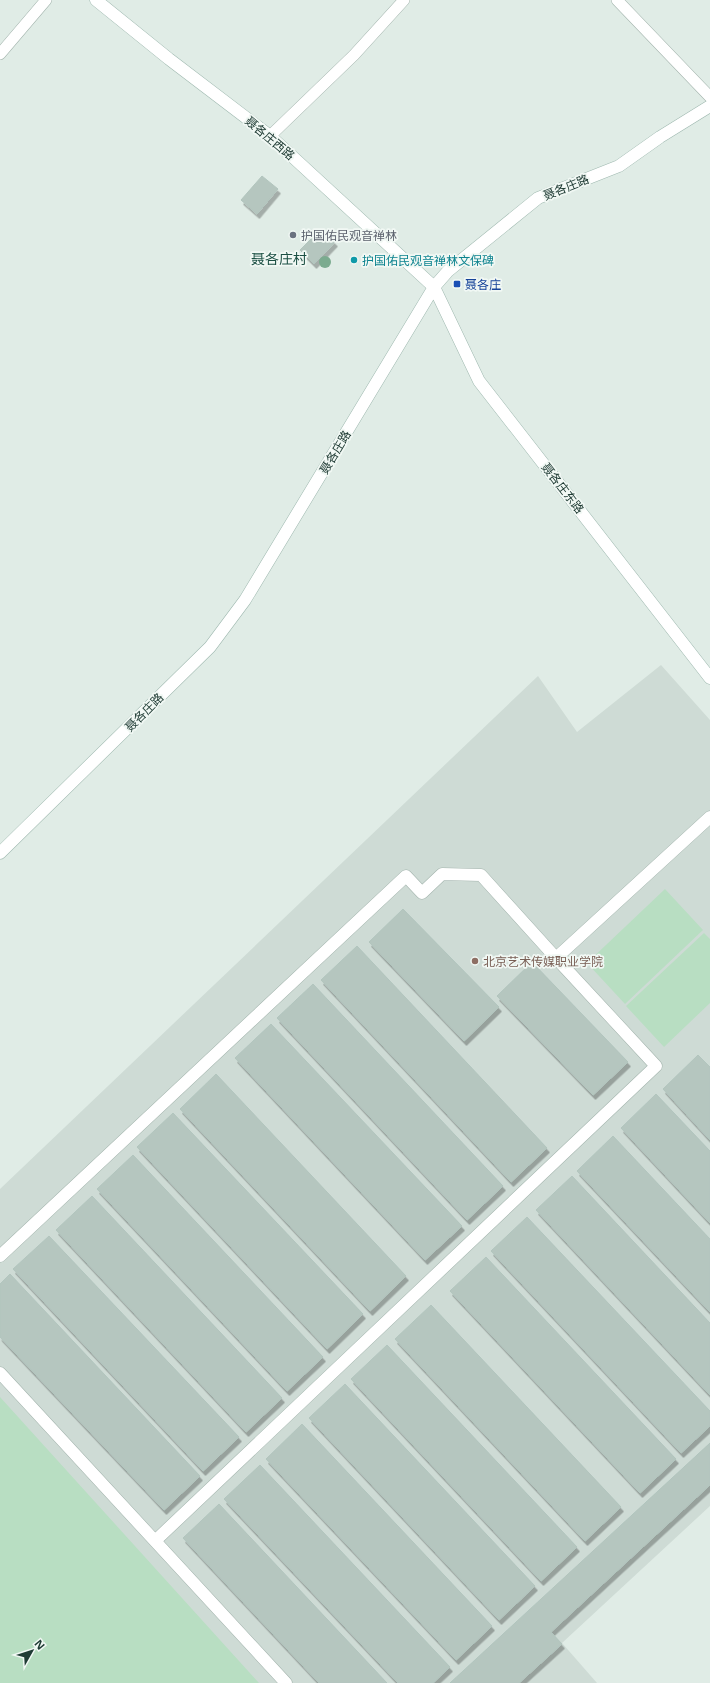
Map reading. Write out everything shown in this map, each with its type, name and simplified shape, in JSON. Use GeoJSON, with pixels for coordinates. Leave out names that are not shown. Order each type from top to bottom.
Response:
{"type":"FeatureCollection","features":[{"type":"Feature","properties":{"kind":"street","name":"聂各庄西路"},"geometry":{"type":"LineString","coordinates":[[96,0],[169,59],[270,136],[434,287]]}},
{"type":"Feature","properties":{"kind":"street","name":"聂各庄路"},"geometry":{"type":"LineString","coordinates":[[0,853],[210,647],[228,624],[250,594],[434,287],[448,271],[538,198],[619,166],[660,137],[710,106]]}},
{"type":"Feature","properties":{"kind":"street","name":"聂各庄东路"},"geometry":{"type":"LineString","coordinates":[[434,287],[479,381],[710,678]]}},
{"type":"Feature","properties":{"kind":"street"},"geometry":{"type":"LineString","coordinates":[[556,958],[710,817]]}},
{"type":"Feature","properties":{"kind":"street"},"geometry":{"type":"LineString","coordinates":[[0,1256],[406,876],[422,893],[442,874],[481,875],[656,1066],[155,1541]]}},
{"type":"Feature","properties":{"kind":"street"},"geometry":{"type":"LineString","coordinates":[[0,1373],[286,1683]]}},
{"type":"Feature","properties":{"kind":"lane"},"geometry":{"type":"LineString","coordinates":[[0,54],[46,0]]}},
{"type":"Feature","properties":{"kind":"lane"},"geometry":{"type":"LineString","coordinates":[[270,136],[354,55],[404,0]]}},
{"type":"Feature","properties":{"kind":"lane"},"geometry":{"type":"LineString","coordinates":[[617,0],[710,97]]}},
{"type":"Feature","properties":{"kind":"shaded area","name":"北京艺术传媒职业学院"},"geometry":{"type":"Polygon","coordinates":[[[661,665],[710,720],[710,1506],[562,1643],[597,1683],[0,1683],[0,1189],[538,676],[577,732],[661,665]]]}},
{"type":"Feature","properties":{"kind":"green space"},"geometry":{"type":"Polygon","coordinates":[[[665,889],[703,930],[625,1004],[587,963],[665,889]]]}},
{"type":"Feature","properties":{"kind":"green space"},"geometry":{"type":"Polygon","coordinates":[[[704,933],[710,939],[710,1003],[664,1047],[626,1006],[704,933]]]}},
{"type":"Feature","properties":{"kind":"green space"},"geometry":{"type":"Polygon","coordinates":[[[0,1397],[259,1683],[0,1683],[0,1397]]]}},
{"type":"Feature","properties":{"kind":"building"},"geometry":{"type":"Polygon","coordinates":[[[262,176],[278,189],[257,214],[241,200],[262,176]]]}},
{"type":"Feature","properties":{"kind":"building"},"geometry":{"type":"Polygon","coordinates":[[[321,229],[335,242],[314,264],[300,250],[321,229]]]}},
{"type":"Feature","properties":{"kind":"building"},"geometry":{"type":"Polygon","coordinates":[[[403,909],[499,1007],[464,1041],[369,942],[403,909]]]}},
{"type":"Feature","properties":{"kind":"building"},"geometry":{"type":"Polygon","coordinates":[[[357,946],[547,1148],[511,1182],[321,980],[357,946]]]}},
{"type":"Feature","properties":{"kind":"building"},"geometry":{"type":"Polygon","coordinates":[[[532,962],[628,1062],[593,1095],[497,996],[532,962]]]}},
{"type":"Feature","properties":{"kind":"building"},"geometry":{"type":"Polygon","coordinates":[[[313,984],[503,1186],[467,1220],[277,1018],[313,984]]]}},
{"type":"Feature","properties":{"kind":"building"},"geometry":{"type":"Polygon","coordinates":[[[271,1024],[462,1226],[425,1260],[235,1058],[271,1024]]]}},
{"type":"Feature","properties":{"kind":"building"},"geometry":{"type":"Polygon","coordinates":[[[698,1055],[710,1067],[710,1140],[663,1089],[698,1055]]]}},
{"type":"Feature","properties":{"kind":"building"},"geometry":{"type":"Polygon","coordinates":[[[216,1074],[406,1276],[370,1311],[180,1109],[216,1074]]]}},
{"type":"Feature","properties":{"kind":"building"},"geometry":{"type":"Polygon","coordinates":[[[656,1094],[710,1151],[710,1223],[621,1128],[656,1094]]]}},
{"type":"Feature","properties":{"kind":"building"},"geometry":{"type":"Polygon","coordinates":[[[173,1113],[363,1314],[327,1349],[137,1147],[173,1113]]]}},
{"type":"Feature","properties":{"kind":"building"},"geometry":{"type":"Polygon","coordinates":[[[613,1136],[710,1239],[710,1312],[577,1171],[613,1136]]]}},
{"type":"Feature","properties":{"kind":"building"},"geometry":{"type":"Polygon","coordinates":[[[133,1155],[323,1357],[287,1391],[97,1189],[133,1155]]]}},
{"type":"Feature","properties":{"kind":"building"},"geometry":{"type":"Polygon","coordinates":[[[572,1176],[710,1323],[710,1395],[536,1210],[572,1176]]]}},
{"type":"Feature","properties":{"kind":"building"},"geometry":{"type":"Polygon","coordinates":[[[92,1196],[282,1398],[246,1432],[56,1230],[92,1196]]]}},
{"type":"Feature","properties":{"kind":"building"},"geometry":{"type":"Polygon","coordinates":[[[527,1217],[710,1411],[710,1426],[681,1453],[491,1251],[527,1217]]]}},
{"type":"Feature","properties":{"kind":"building"},"geometry":{"type":"Polygon","coordinates":[[[49,1236],[239,1437],[203,1471],[13,1269],[49,1236]]]}},
{"type":"Feature","properties":{"kind":"building"},"geometry":{"type":"Polygon","coordinates":[[[486,1257],[676,1459],[640,1493],[450,1291],[486,1257]]]}},
{"type":"Feature","properties":{"kind":"building"},"geometry":{"type":"Polygon","coordinates":[[[10,1274],[200,1476],[164,1510],[0,1337],[0,1284],[10,1274]]]}},
{"type":"Feature","properties":{"kind":"building"},"geometry":{"type":"Polygon","coordinates":[[[431,1305],[621,1507],[585,1541],[395,1339],[431,1305]]]}},
{"type":"Feature","properties":{"kind":"building"},"geometry":{"type":"Polygon","coordinates":[[[387,1345],[577,1547],[541,1581],[351,1379],[387,1345]]]}},
{"type":"Feature","properties":{"kind":"building"},"geometry":{"type":"Polygon","coordinates":[[[345,1384],[535,1586],[499,1620],[309,1418],[345,1384]]]}},
{"type":"Feature","properties":{"kind":"building"},"geometry":{"type":"Polygon","coordinates":[[[302,1424],[492,1626],[456,1660],[266,1459],[302,1424]]]}},
{"type":"Feature","properties":{"kind":"building"},"geometry":{"type":"Polygon","coordinates":[[[710,1443],[710,1485],[551,1632],[562,1644],[519,1683],[450,1683],[710,1443]]]}},
{"type":"Feature","properties":{"kind":"building"},"geometry":{"type":"Polygon","coordinates":[[[260,1465],[450,1667],[433,1683],[398,1683],[224,1499],[260,1465]]]}},
{"type":"Feature","properties":{"kind":"building"},"geometry":{"type":"Polygon","coordinates":[[[219,1504],[387,1683],[319,1683],[183,1538],[219,1504]]]}},
{"type":"Feature","properties":{"kind":"place","name":"护国佑民观音禅林"},"geometry":{"type":"Point","coordinates":[293,235]}},
{"type":"Feature","properties":{"kind":"place","name":"护国佑民观音禅林文保碑"},"geometry":{"type":"Point","coordinates":[354,260]}},
{"type":"Feature","properties":{"kind":"place","name":"聂各庄"},"geometry":{"type":"Point","coordinates":[457,284]}},
{"type":"Feature","properties":{"kind":"place","name":"北京艺术传媒职业学院"},"geometry":{"type":"Point","coordinates":[475,961]}},
{"type":"Feature","properties":{"kind":"district","name":"聂各庄村"},"geometry":{"type":"Point","coordinates":[279,258]}}]}
